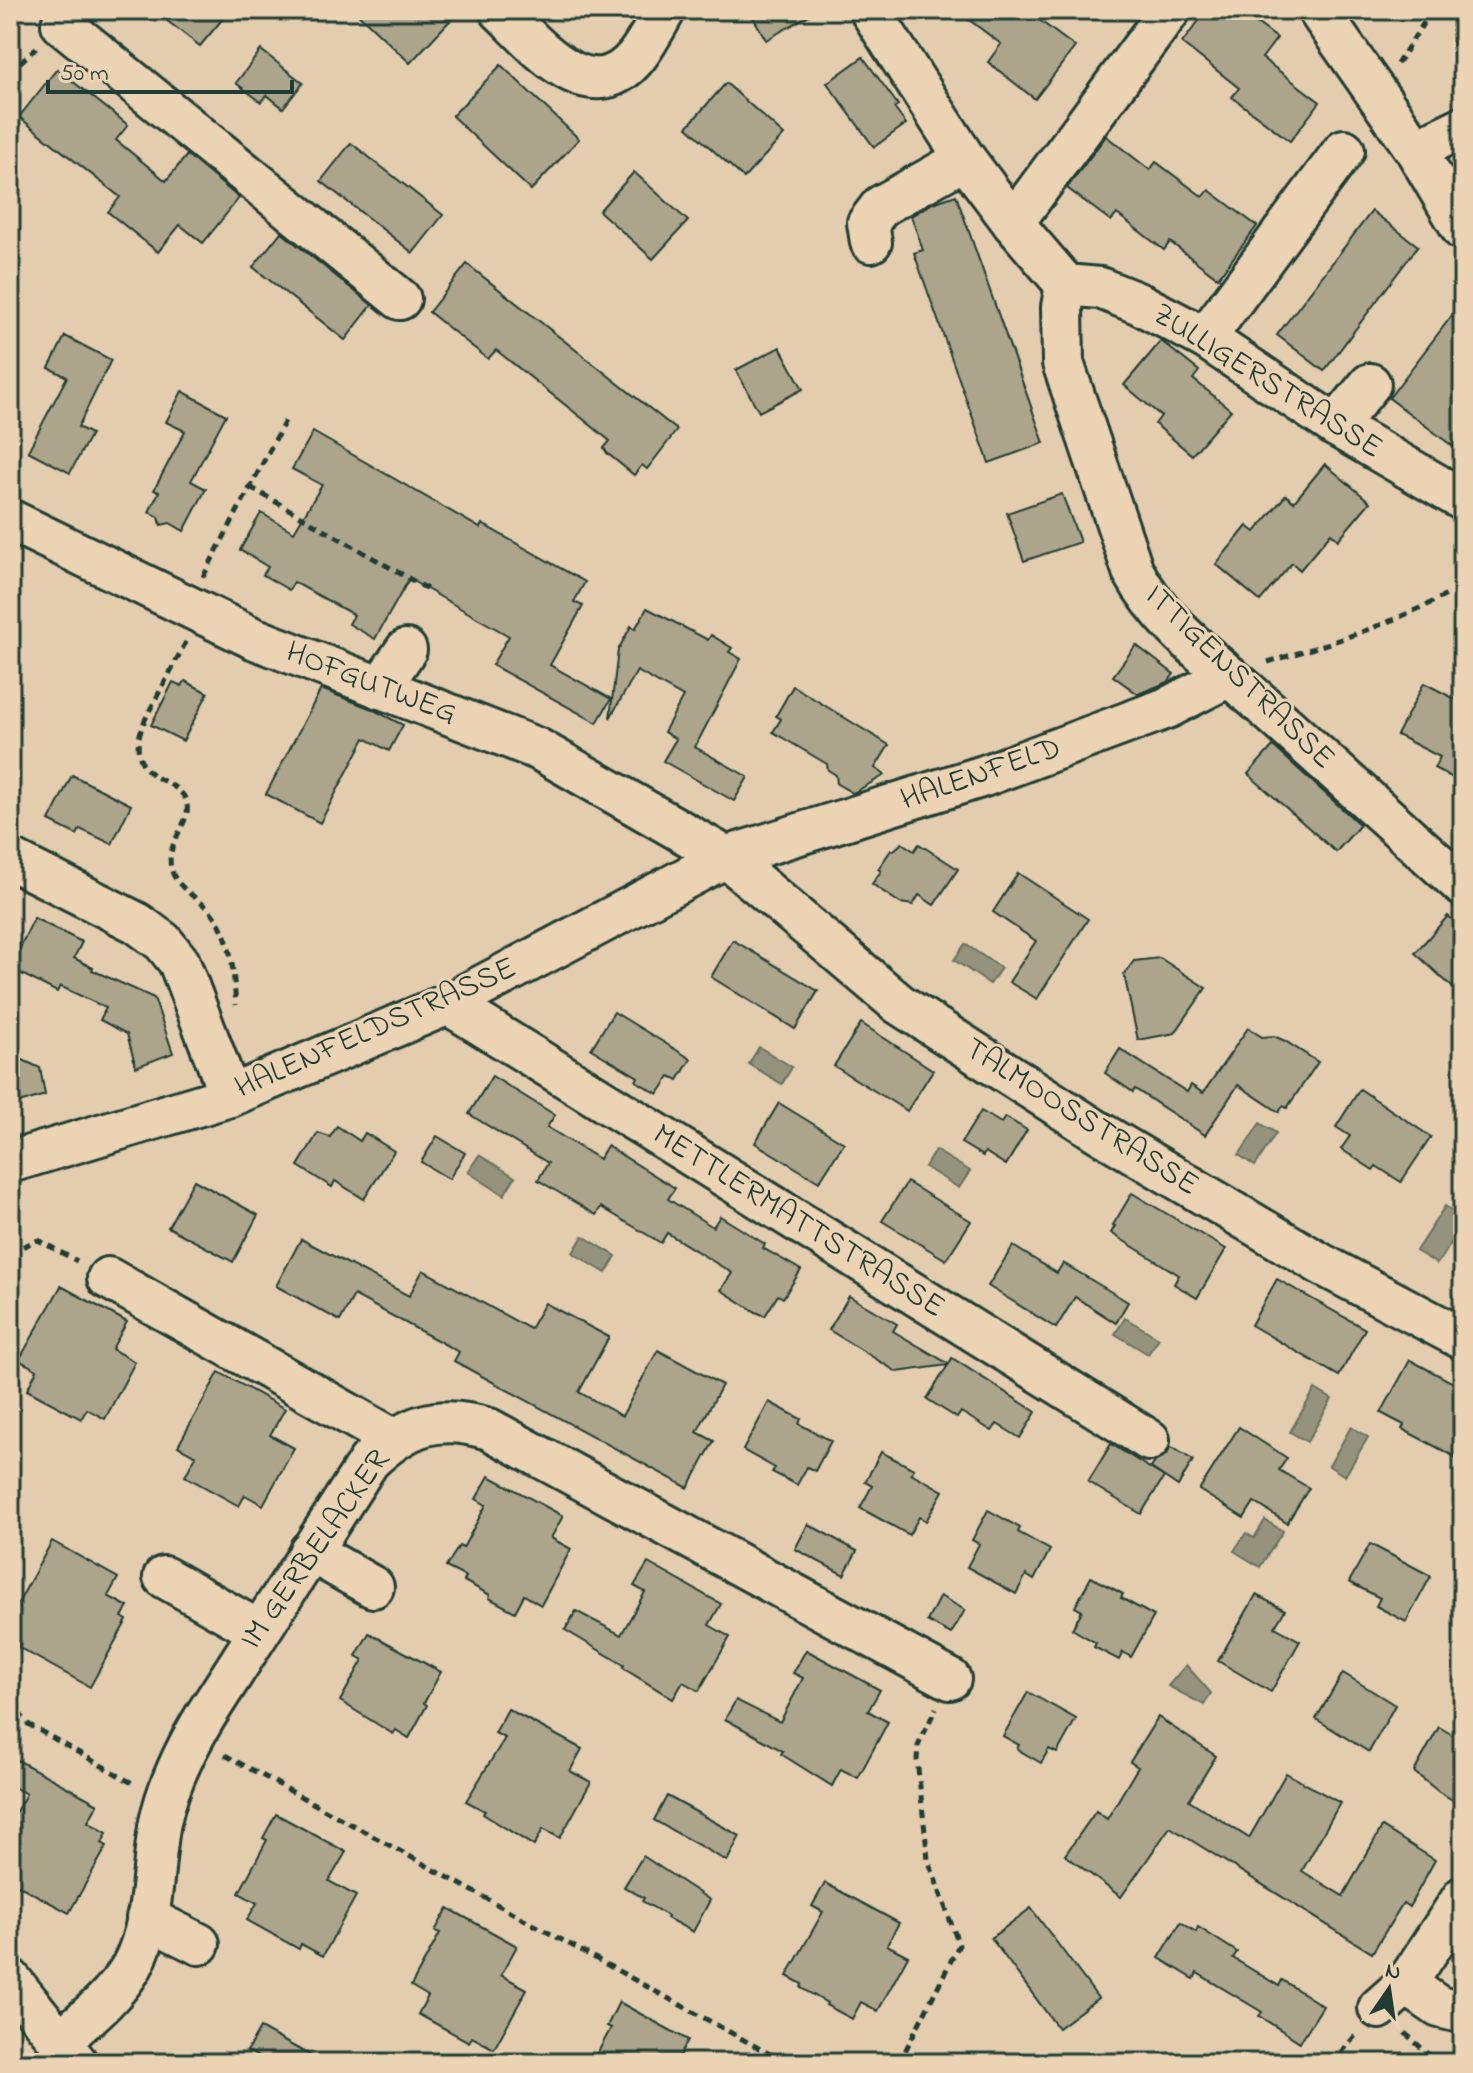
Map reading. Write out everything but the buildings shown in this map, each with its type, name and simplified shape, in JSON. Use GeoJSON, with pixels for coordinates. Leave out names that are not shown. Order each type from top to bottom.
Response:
{"type":"FeatureCollection","features":[{"type":"Feature","properties":{"kind":"street"},"geometry":{"type":"LineString","coordinates":[[70,10],[62,24],[400,299]]}},
{"type":"Feature","properties":{"kind":"street"},"geometry":{"type":"LineString","coordinates":[[500,10],[559,66],[590,78],[607,76],[623,69],[635,58],[665,10]]}},
{"type":"Feature","properties":{"kind":"street"},"geometry":{"type":"LineString","coordinates":[[870,10],[965,159],[1013,223],[1066,285]]}},
{"type":"Feature","properties":{"kind":"street"},"geometry":{"type":"LineString","coordinates":[[1013,223],[1170,10]]}},
{"type":"Feature","properties":{"kind":"street"},"geometry":{"type":"LineString","coordinates":[[1318,10],[1416,150],[1463,230]]}},
{"type":"Feature","properties":{"kind":"street"},"geometry":{"type":"LineString","coordinates":[[1416,150],[1463,127]]}},
{"type":"Feature","properties":{"kind":"street"},"geometry":{"type":"LineString","coordinates":[[1205,338],[1344,150]]}},
{"type":"Feature","properties":{"kind":"street"},"geometry":{"type":"LineString","coordinates":[[871,242],[868,223],[881,206],[965,159]]}},
{"type":"Feature","properties":{"kind":"street","name":"ZULLIGERSTRASSE"},"geometry":{"type":"LineString","coordinates":[[1066,285],[1100,288],[1140,304],[1205,338],[1336,426],[1463,500]]}},
{"type":"Feature","properties":{"kind":"street","name":"ITTIGENSTRASSE"},"geometry":{"type":"LineString","coordinates":[[1066,285],[1062,307],[1063,363],[1133,571],[1154,605],[1463,886]]}},
{"type":"Feature","properties":{"kind":"street"},"geometry":{"type":"LineString","coordinates":[[1336,426],[1370,384]]}},
{"type":"Feature","properties":{"kind":"street","name":"HOFGUTWEG"},"geometry":{"type":"LineString","coordinates":[[10,520],[253,638],[538,749],[726,857]]}},
{"type":"Feature","properties":{"kind":"street"},"geometry":{"type":"LineString","coordinates":[[380,688],[406,650]]}},
{"type":"Feature","properties":{"kind":"street","name":"HALENFELD"},"geometry":{"type":"LineString","coordinates":[[726,857],[984,776],[1167,708],[1229,676]]}},
{"type":"Feature","properties":{"kind":"street","name":"HALENFELDSTRASSE"},"geometry":{"type":"LineString","coordinates":[[10,1162],[230,1096],[448,1004],[726,857]]}},
{"type":"Feature","properties":{"kind":"street","name":"TALMOOSSTRASSE"},"geometry":{"type":"LineString","coordinates":[[726,857],[899,1004],[1097,1131],[1321,1264],[1463,1339]]}},
{"type":"Feature","properties":{"kind":"street"},"geometry":{"type":"LineString","coordinates":[[10,859],[137,923],[163,942],[179,962],[230,1096]]}},
{"type":"Feature","properties":{"kind":"street","name":"METTLERMATTSTRASSE"},"geometry":{"type":"LineString","coordinates":[[448,1004],[1149,1440]]}},
{"type":"Feature","properties":{"kind":"street"},"geometry":{"type":"LineString","coordinates":[[108,1278],[393,1439]]}},
{"type":"Feature","properties":{"kind":"street","name":"IM GERBELACKER"},"geometry":{"type":"LineString","coordinates":[[69,2052],[133,1963],[147,1918],[166,1802],[193,1737],[369,1461],[393,1439],[419,1427],[446,1422],[489,1429],[950,1679]]}},
{"type":"Feature","properties":{"kind":"street"},"geometry":{"type":"LineString","coordinates":[[310,1551],[373,1587]]}},
{"type":"Feature","properties":{"kind":"street"},"geometry":{"type":"LineString","coordinates":[[164,1577],[259,1631]]}},
{"type":"Feature","properties":{"kind":"street"},"geometry":{"type":"LineString","coordinates":[[1451,2013],[1392,1996],[1463,1897]]}},
{"type":"Feature","properties":{"kind":"street"},"geometry":{"type":"LineString","coordinates":[[147,1918],[199,1944]]}},
{"type":"Feature","properties":{"kind":"street"},"geometry":{"type":"LineString","coordinates":[[10,1979],[69,2052]]}},
{"type":"Feature","properties":{"kind":"path"},"geometry":{"type":"LineString","coordinates":[[1377,95],[1432,10]]}},
{"type":"Feature","properties":{"kind":"path"},"geometry":{"type":"LineString","coordinates":[[237,1010],[231,957],[220,924],[179,883],[170,863],[170,853],[187,811],[186,801],[178,790],[145,767],[138,748],[140,730],[250,487],[286,419]]}},
{"type":"Feature","properties":{"kind":"path"},"geometry":{"type":"LineString","coordinates":[[250,487],[429,590]]}},
{"type":"Feature","properties":{"kind":"path"},"geometry":{"type":"LineString","coordinates":[[1229,676],[1383,625],[1430,605],[1463,586]]}},
{"type":"Feature","properties":{"kind":"path"},"geometry":{"type":"LineString","coordinates":[[10,1252],[38,1240],[108,1278]]}},
{"type":"Feature","properties":{"kind":"path"},"geometry":{"type":"LineString","coordinates":[[899,2063],[959,1945],[928,1859],[917,1760],[918,1746],[950,1679]]}},
{"type":"Feature","properties":{"kind":"path"},"geometry":{"type":"LineString","coordinates":[[10,1701],[28,1724],[166,1802]]}},
{"type":"Feature","properties":{"kind":"path"},"geometry":{"type":"LineString","coordinates":[[193,1737],[786,2063]]}},
{"type":"Feature","properties":{"kind":"path"},"geometry":{"type":"LineString","coordinates":[[1392,1996],[1438,2063]]}},
{"type":"Feature","properties":{"kind":"shaded area"},"geometry":{"type":"Polygon","coordinates":[[[965,944],[1001,968],[990,984],[954,960],[965,944]]]}},
{"type":"Feature","properties":{"kind":"shaded area"},"geometry":{"type":"Polygon","coordinates":[[[759,1047],[792,1067],[782,1084],[749,1064],[759,1047]]]}},
{"type":"Feature","properties":{"kind":"shaded area"},"geometry":{"type":"Polygon","coordinates":[[[1260,1123],[1276,1133],[1255,1166],[1239,1155],[1260,1123]]]}},
{"type":"Feature","properties":{"kind":"shaded area"},"geometry":{"type":"Polygon","coordinates":[[[935,1150],[970,1171],[959,1188],[925,1167],[935,1150]]]}},
{"type":"Feature","properties":{"kind":"shaded area"},"geometry":{"type":"Polygon","coordinates":[[[479,1155],[515,1177],[504,1195],[468,1172],[479,1155]]]}},
{"type":"Feature","properties":{"kind":"shaded area"},"geometry":{"type":"Polygon","coordinates":[[[1445,1206],[1463,1218],[1463,1225],[1437,1264],[1416,1251],[1445,1206]]]}},
{"type":"Feature","properties":{"kind":"shaded area"},"geometry":{"type":"Polygon","coordinates":[[[583,1236],[616,1256],[606,1273],[573,1253],[583,1236]]]}},
{"type":"Feature","properties":{"kind":"shaded area"},"geometry":{"type":"Polygon","coordinates":[[[1125,1318],[1159,1338],[1148,1354],[1115,1334],[1125,1318]]]}},
{"type":"Feature","properties":{"kind":"shaded area"},"geometry":{"type":"Polygon","coordinates":[[[1315,1389],[1332,1399],[1307,1442],[1290,1432],[1315,1389]]]}},
{"type":"Feature","properties":{"kind":"shaded area"},"geometry":{"type":"Polygon","coordinates":[[[1351,1427],[1368,1437],[1345,1476],[1329,1466],[1351,1427]]]}},
{"type":"Feature","properties":{"kind":"shaded area"},"geometry":{"type":"Polygon","coordinates":[[[1265,1520],[1283,1531],[1260,1567],[1234,1551],[1246,1533],[1254,1538],[1265,1520]]]}},
{"type":"Feature","properties":{"kind":"shaded area"},"geometry":{"type":"Polygon","coordinates":[[[1186,1665],[1211,1693],[1204,1705],[1168,1686],[1186,1665]]]}}]}
